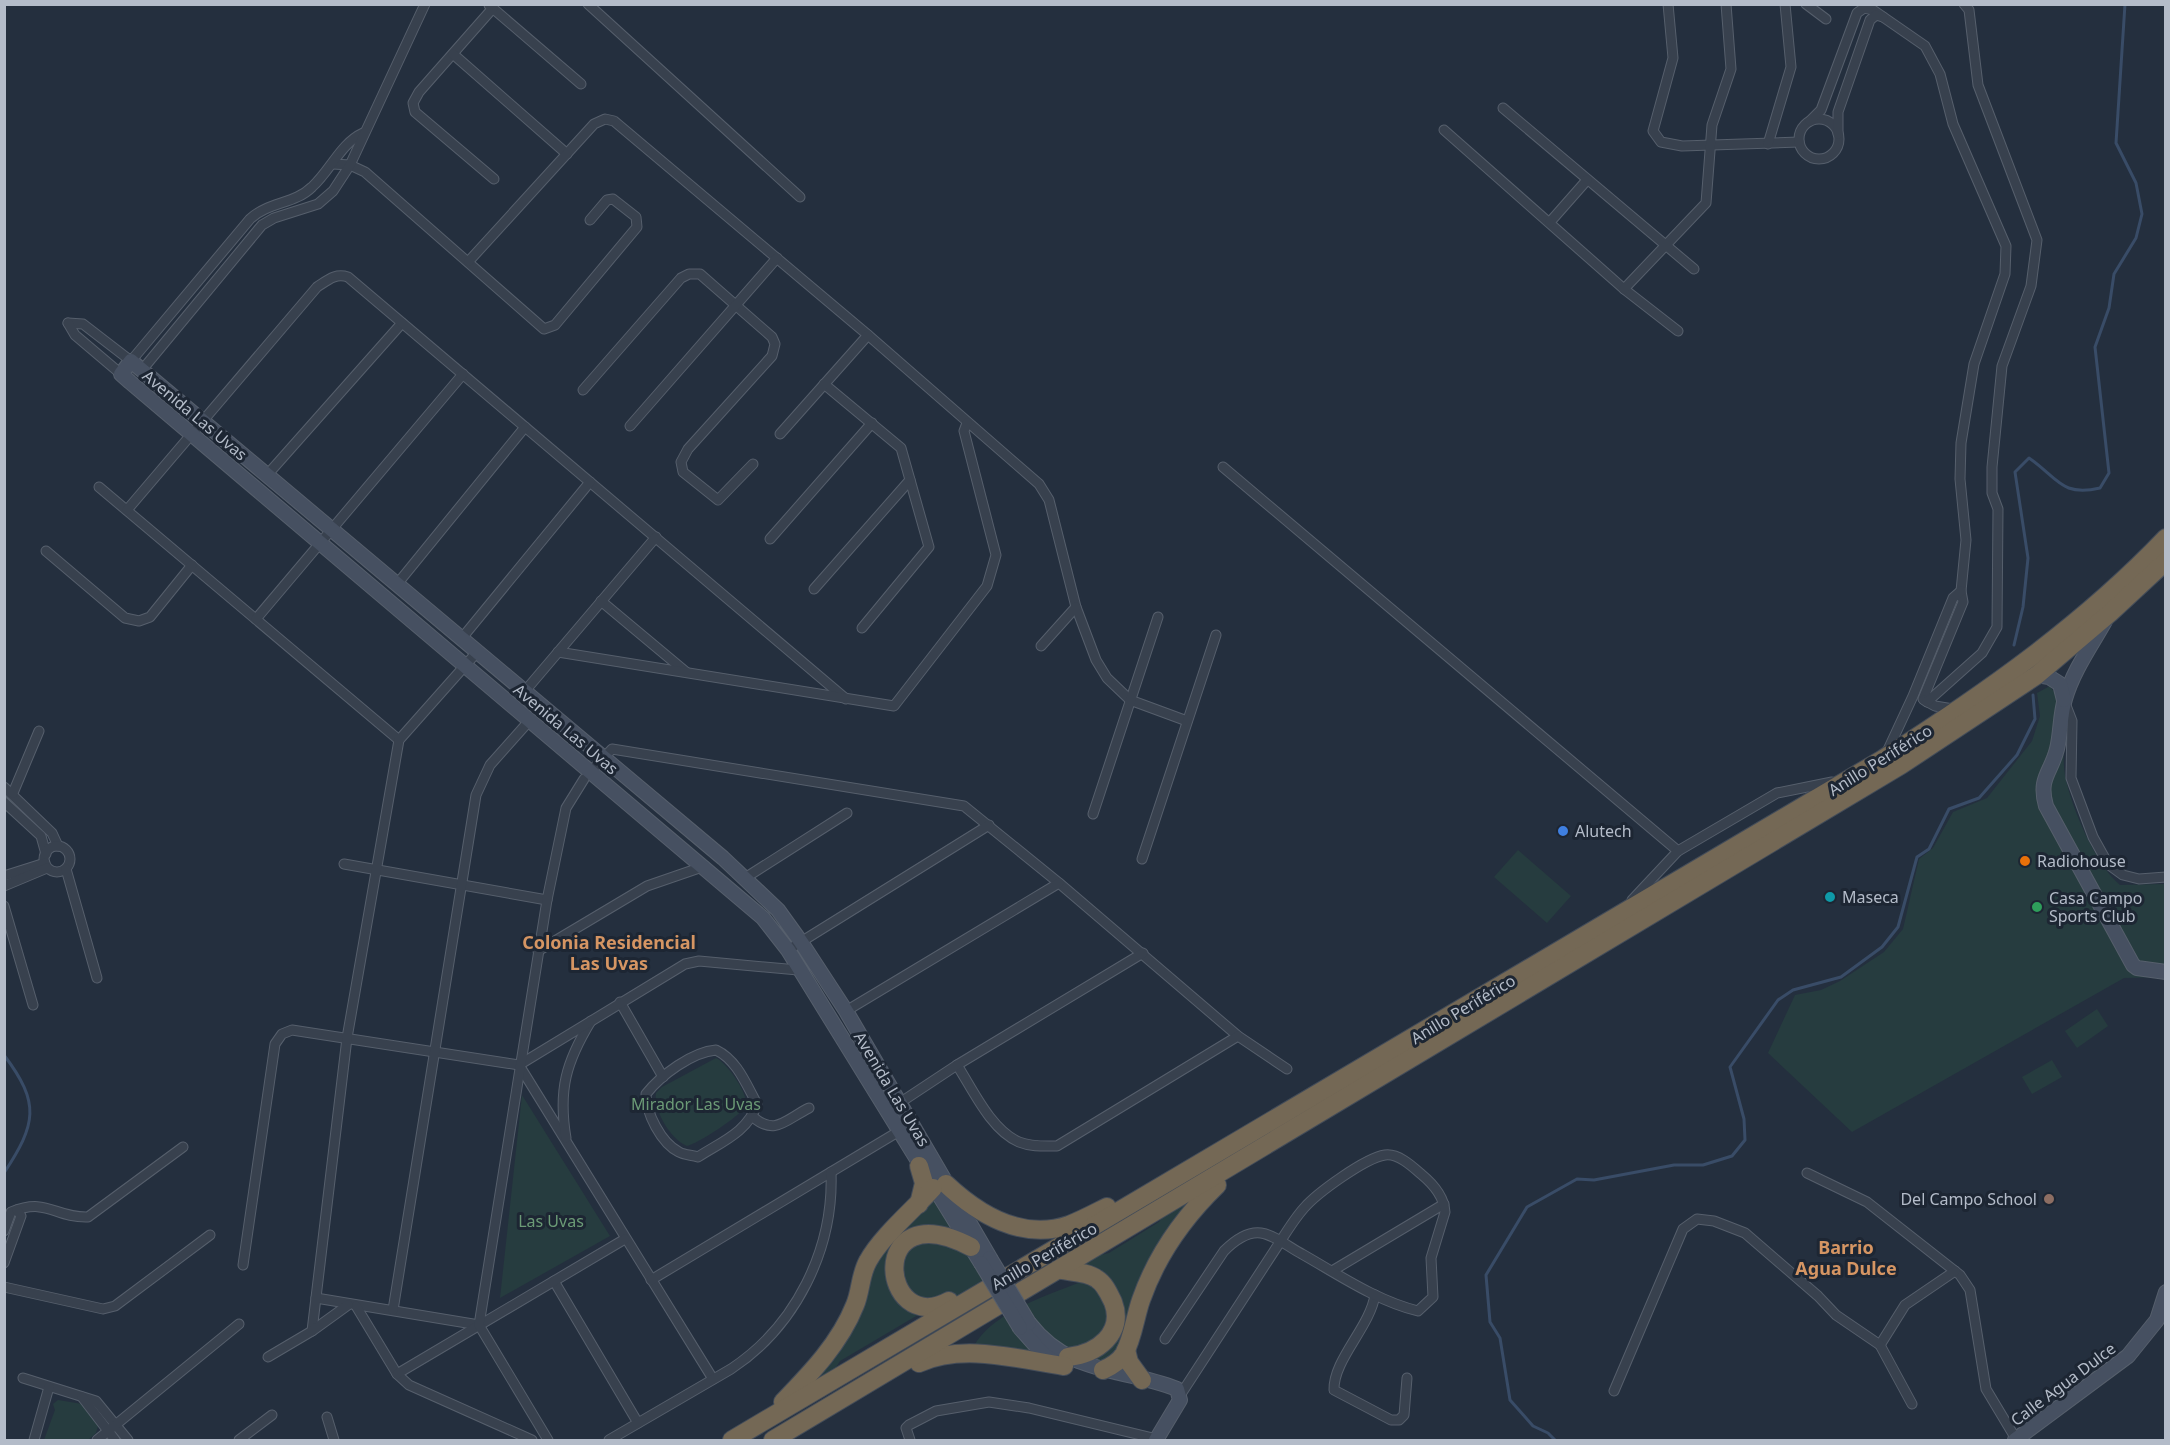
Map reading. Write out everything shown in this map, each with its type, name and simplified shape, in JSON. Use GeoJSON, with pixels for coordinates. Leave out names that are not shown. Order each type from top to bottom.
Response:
{"type":"FeatureCollection","features":[{"type":"Feature","properties":{"kind":"highway","name":"Anillo Periférico"},"geometry":{"type":"LineString","coordinates":[[732,1440],[984,1290],[1189,1172],[1883,759],[1961,709],[2044,649],[2104,599],[2166,538]]}},
{"type":"Feature","properties":{"kind":"highway","name":"Anillo Periférico"},"geometry":{"type":"LineString","coordinates":[[773,1440],[1061,1270],[1901,765],[2037,675],[2110,613],[2166,561]]}},
{"type":"Feature","properties":{"kind":"highway"},"geometry":{"type":"LineString","coordinates":[[1103,1370],[1120,1359],[1126,1350],[1141,1299],[1170,1242],[1195,1207],[1242,1161]]}},
{"type":"Feature","properties":{"kind":"highway"},"geometry":{"type":"LineString","coordinates":[[919,1166],[924,1183],[919,1204]]}},
{"type":"Feature","properties":{"kind":"highway"},"geometry":{"type":"LineString","coordinates":[[766,1420],[826,1355],[855,1306],[867,1263],[876,1248],[939,1186],[1000,1222],[1034,1229],[1055,1228],[1070,1225],[1189,1172]]}},
{"type":"Feature","properties":{"kind":"highway"},"geometry":{"type":"LineString","coordinates":[[982,1255],[943,1234],[928,1234],[902,1245],[895,1254],[893,1267],[895,1280],[904,1296],[914,1304],[928,1309],[958,1296],[984,1290]]}},
{"type":"Feature","properties":{"kind":"highway"},"geometry":{"type":"LineString","coordinates":[[875,1381],[932,1357],[960,1354],[1066,1362],[1096,1349],[1107,1339],[1115,1326],[1116,1311],[1109,1293],[1097,1279],[1061,1270]]}},
{"type":"Feature","properties":{"kind":"highway"},"geometry":{"type":"LineString","coordinates":[[1126,1350],[1129,1362],[1142,1380]]}},
{"type":"Feature","properties":{"kind":"street"},"geometry":{"type":"LineString","coordinates":[[136,366],[262,225],[274,218],[318,204],[333,191],[350,165],[425,4]]}},
{"type":"Feature","properties":{"kind":"street"},"geometry":{"type":"LineString","coordinates":[[588,4],[800,197]]}},
{"type":"Feature","properties":{"kind":"street"},"geometry":{"type":"LineString","coordinates":[[1668,4],[1673,58],[1653,131],[1661,142],[1682,146],[1708,143],[1799,142]]}},
{"type":"Feature","properties":{"kind":"street"},"geometry":{"type":"LineString","coordinates":[[1624,289],[1664,245],[1698,214],[1706,203],[1708,143],[1731,69],[1726,4]]}},
{"type":"Feature","properties":{"kind":"street"},"geometry":{"type":"LineString","coordinates":[[1768,144],[1791,67],[1785,4]]}},
{"type":"Feature","properties":{"kind":"street"},"geometry":{"type":"LineString","coordinates":[[1806,4],[1826,19]]}},
{"type":"Feature","properties":{"kind":"street"},"geometry":{"type":"LineString","coordinates":[[1921,699],[1982,653],[1997,627],[1998,509],[1992,493],[1992,476],[1997,407],[2002,366],[2031,286],[2037,240],[1978,85],[1969,10],[1964,4]]}},
{"type":"Feature","properties":{"kind":"street"},"geometry":{"type":"LineString","coordinates":[[494,179],[415,112],[414,103],[419,92],[491,6],[581,84]]}},
{"type":"Feature","properties":{"kind":"street"},"geometry":{"type":"LineString","coordinates":[[1883,759],[1921,699],[1953,598],[1961,591],[1966,540],[1960,479],[1961,443],[1974,364],[2005,274],[2006,246],[1953,124],[1940,74],[1925,46],[1886,18],[1874,10],[1864,8],[1857,13],[1821,110],[1800,131],[1799,142],[1805,153],[1822,158],[1837,147],[1838,112],[1870,20],[1876,15],[1886,18]]}},
{"type":"Feature","properties":{"kind":"street"},"geometry":{"type":"LineString","coordinates":[[453,54],[567,154]]}},
{"type":"Feature","properties":{"kind":"street"},"geometry":{"type":"LineString","coordinates":[[1503,108],[1694,269]]}},
{"type":"Feature","properties":{"kind":"street"},"geometry":{"type":"LineString","coordinates":[[469,261],[594,124],[605,118],[614,121],[868,335],[1039,484],[1049,500],[1076,607],[1096,660],[1107,678],[1130,700],[1187,721]]}},
{"type":"Feature","properties":{"kind":"street"},"geometry":{"type":"LineString","coordinates":[[1810,121],[1826,120],[1838,134]]}},
{"type":"Feature","properties":{"kind":"street"},"geometry":{"type":"LineString","coordinates":[[1444,130],[1624,289],[1678,331]]}},
{"type":"Feature","properties":{"kind":"street"},"geometry":{"type":"LineString","coordinates":[[136,366],[250,219],[271,204],[311,189],[354,137],[363,133]]}},
{"type":"Feature","properties":{"kind":"street"},"geometry":{"type":"LineString","coordinates":[[333,164],[350,165],[365,172],[469,261],[479,274],[543,329],[555,325],[637,227],[636,217],[613,200],[606,200],[590,220]]}},
{"type":"Feature","properties":{"kind":"street"},"geometry":{"type":"LineString","coordinates":[[1550,222],[1587,180]]}},
{"type":"Feature","properties":{"kind":"street"},"geometry":{"type":"LineString","coordinates":[[630,426],[777,258]]}},
{"type":"Feature","properties":{"kind":"street"},"geometry":{"type":"LineString","coordinates":[[583,390],[681,278],[689,274],[700,274],[772,336],[775,344],[772,356],[688,449],[681,462],[683,472],[718,500],[753,464]]}},
{"type":"Feature","properties":{"kind":"street"},"geometry":{"type":"LineString","coordinates":[[127,510],[317,287],[334,276],[348,277],[846,699]]}},
{"type":"Feature","properties":{"kind":"street"},"geometry":{"type":"LineString","coordinates":[[121,374],[75,335],[68,323],[83,324],[136,366]]}},
{"type":"Feature","properties":{"kind":"street"},"geometry":{"type":"LineString","coordinates":[[268,474],[402,323]]}},
{"type":"Feature","properties":{"kind":"street"},"geometry":{"type":"LineString","coordinates":[[780,434],[868,335]]}},
{"type":"Feature","properties":{"kind":"street","name":"Avenida Las Uvas"},"geometry":{"type":"LineString","coordinates":[[939,1186],[919,1166],[837,1029],[798,970],[788,950],[764,918],[705,866],[588,775],[530,720],[121,374],[136,366],[333,528],[745,878],[778,910],[846,1011],[911,1124],[939,1186],[1044,1355],[1172,1386],[1180,1394]]}},
{"type":"Feature","properties":{"kind":"street"},"geometry":{"type":"LineString","coordinates":[[256,619],[463,374]]}},
{"type":"Feature","properties":{"kind":"street"},"geometry":{"type":"LineString","coordinates":[[824,384],[901,448],[929,547],[862,628]]}},
{"type":"Feature","properties":{"kind":"street"},"geometry":{"type":"LineString","coordinates":[[770,539],[872,423]]}},
{"type":"Feature","properties":{"kind":"street"},"geometry":{"type":"LineString","coordinates":[[558,652],[894,706],[992,576],[996,555],[964,431],[967,423]]}},
{"type":"Feature","properties":{"kind":"street"},"geometry":{"type":"LineString","coordinates":[[398,583],[525,427]]}},
{"type":"Feature","properties":{"kind":"street"},"geometry":{"type":"LineString","coordinates":[[1223,467],[1678,851]]}},
{"type":"Feature","properties":{"kind":"street"},"geometry":{"type":"LineString","coordinates":[[814,589],[910,480]]}},
{"type":"Feature","properties":{"kind":"street"},"geometry":{"type":"LineString","coordinates":[[462,638],[590,482]]}},
{"type":"Feature","properties":{"kind":"street"},"geometry":{"type":"LineString","coordinates":[[99,487],[399,740]]}},
{"type":"Feature","properties":{"kind":"street"},"geometry":{"type":"LineString","coordinates":[[525,692],[656,537]]}},
{"type":"Feature","properties":{"kind":"street"},"geometry":{"type":"LineString","coordinates":[[46,552],[126,618],[139,621],[150,617],[192,566]]}},
{"type":"Feature","properties":{"kind":"street"},"geometry":{"type":"LineString","coordinates":[[602,601],[688,674]]}},
{"type":"Feature","properties":{"kind":"street"},"geometry":{"type":"LineString","coordinates":[[1041,646],[1076,607]]}},
{"type":"Feature","properties":{"kind":"street"},"geometry":{"type":"LineString","coordinates":[[2110,613],[2079,667],[2064,700],[2057,751],[2044,777],[2042,792],[2046,806],[2133,965],[2137,968],[2166,972]]}},
{"type":"Feature","properties":{"kind":"street"},"geometry":{"type":"LineString","coordinates":[[1093,814],[1158,617]]}},
{"type":"Feature","properties":{"kind":"street"},"geometry":{"type":"LineString","coordinates":[[1142,859],[1216,635]]}},
{"type":"Feature","properties":{"kind":"street"},"geometry":{"type":"LineString","coordinates":[[312,1331],[346,1038],[399,740],[478,651]]}},
{"type":"Feature","properties":{"kind":"street"},"geometry":{"type":"LineString","coordinates":[[2037,675],[2049,677],[2060,684],[2072,721],[2071,777],[2093,837],[2109,864],[2123,875],[2139,879],[2166,877]]}},
{"type":"Feature","properties":{"kind":"street"},"geometry":{"type":"LineString","coordinates":[[1921,699],[1945,709],[1961,709]]}},
{"type":"Feature","properties":{"kind":"street"},"geometry":{"type":"LineString","coordinates":[[393,1310],[476,795],[490,765],[530,720]]}},
{"type":"Feature","properties":{"kind":"street"},"geometry":{"type":"LineString","coordinates":[[13,794],[39,731]]}},
{"type":"Feature","properties":{"kind":"street"},"geometry":{"type":"LineString","coordinates":[[548,1440],[479,1325],[538,951],[566,808],[602,757],[612,749],[964,806],[1143,953],[1238,1036],[1287,1070]]}},
{"type":"Feature","properties":{"kind":"street"},"geometry":{"type":"LineString","coordinates":[[1614,920],[1678,851],[1778,793],[1852,778]]}},
{"type":"Feature","properties":{"kind":"street"},"geometry":{"type":"LineString","coordinates":[[4,787],[52,833],[58,846],[69,853],[70,861],[66,869],[59,872],[46,861],[41,836],[4,802]]}},
{"type":"Feature","properties":{"kind":"street"},"geometry":{"type":"LineString","coordinates":[[745,878],[847,813]]}},
{"type":"Feature","properties":{"kind":"street"},"geometry":{"type":"LineString","coordinates":[[788,950],[989,825]]}},
{"type":"Feature","properties":{"kind":"street"},"geometry":{"type":"LineString","coordinates":[[4,886],[46,861],[51,848],[58,846]]}},
{"type":"Feature","properties":{"kind":"street"},"geometry":{"type":"LineString","coordinates":[[4,876],[46,861]]}},
{"type":"Feature","properties":{"kind":"street"},"geometry":{"type":"LineString","coordinates":[[344,864],[547,900]]}},
{"type":"Feature","properties":{"kind":"street"},"geometry":{"type":"LineString","coordinates":[[538,951],[647,886],[705,866]]}},
{"type":"Feature","properties":{"kind":"street"},"geometry":{"type":"LineString","coordinates":[[66,869],[97,978]]}},
{"type":"Feature","properties":{"kind":"street"},"geometry":{"type":"LineString","coordinates":[[846,1011],[1059,883]]}},
{"type":"Feature","properties":{"kind":"street"},"geometry":{"type":"LineString","coordinates":[[4,906],[33,1005]]}},
{"type":"Feature","properties":{"kind":"street"},"geometry":{"type":"LineString","coordinates":[[886,1112],[957,1065],[1143,953]]}},
{"type":"Feature","properties":{"kind":"street"},"geometry":{"type":"LineString","coordinates":[[243,1265],[275,1044],[282,1034],[292,1030],[519,1065],[686,964],[699,961],[798,970]]}},
{"type":"Feature","properties":{"kind":"street"},"geometry":{"type":"LineString","coordinates":[[620,1002],[663,1077]]}},
{"type":"Feature","properties":{"kind":"street"},"geometry":{"type":"LineString","coordinates":[[567,1143],[562,1114],[563,1086],[574,1050],[593,1019]]}},
{"type":"Feature","properties":{"kind":"street"},"geometry":{"type":"LineString","coordinates":[[957,1065],[1001,1129],[1019,1142],[1038,1146],[1057,1146],[1238,1036]]}},
{"type":"Feature","properties":{"kind":"street"},"geometry":{"type":"LineString","coordinates":[[716,1050],[727,1055],[735,1065],[757,1104],[753,1117],[746,1126],[698,1157],[680,1153],[668,1144],[646,1105],[646,1094],[663,1077],[705,1051],[716,1050]]}},
{"type":"Feature","properties":{"kind":"street"},"geometry":{"type":"LineString","coordinates":[[519,1065],[713,1379]]}},
{"type":"Feature","properties":{"kind":"street"},"geometry":{"type":"LineString","coordinates":[[753,1117],[763,1126],[773,1127],[809,1108]]}},
{"type":"Feature","properties":{"kind":"street"},"geometry":{"type":"LineString","coordinates":[[651,1280],[911,1124]]}},
{"type":"Feature","properties":{"kind":"street"},"geometry":{"type":"LineString","coordinates":[[4,1231],[11,1212],[36,1205],[79,1217],[88,1217],[183,1147]]}},
{"type":"Feature","properties":{"kind":"street"},"geometry":{"type":"LineString","coordinates":[[910,1440],[906,1428],[936,1411],[989,1402],[1156,1439],[1177,1406],[1180,1394],[1280,1242],[1303,1208],[1324,1190],[1359,1167],[1385,1155],[1400,1158],[1422,1174],[1436,1190],[1444,1204],[1445,1212],[1431,1258],[1433,1297],[1418,1311],[1395,1306],[1280,1242],[1260,1233],[1233,1242],[1224,1251],[1165,1339]]}},
{"type":"Feature","properties":{"kind":"street"},"geometry":{"type":"LineString","coordinates":[[609,1440],[746,1359],[776,1329],[808,1282],[819,1258],[832,1202],[831,1172]]}},
{"type":"Feature","properties":{"kind":"street"},"geometry":{"type":"LineString","coordinates":[[1807,1173],[1867,1202],[1955,1271],[1970,1290],[1986,1389],[2016,1440]]}},
{"type":"Feature","properties":{"kind":"street"},"geometry":{"type":"LineString","coordinates":[[1332,1271],[1444,1204]]}},
{"type":"Feature","properties":{"kind":"street"},"geometry":{"type":"LineString","coordinates":[[4,1263],[21,1216],[17,1210]]}},
{"type":"Feature","properties":{"kind":"street"},"geometry":{"type":"LineString","coordinates":[[1614,1391],[1683,1229],[1697,1219],[1714,1221],[1745,1233],[1818,1296],[1836,1315],[1880,1345],[1912,1404]]}},
{"type":"Feature","properties":{"kind":"street"},"geometry":{"type":"LineString","coordinates":[[4,1287],[103,1310],[115,1306],[210,1235]]}},
{"type":"Feature","properties":{"kind":"street"},"geometry":{"type":"LineString","coordinates":[[397,1374],[625,1239]]}},
{"type":"Feature","properties":{"kind":"street"},"geometry":{"type":"LineString","coordinates":[[1880,1345],[1905,1305],[1955,1271]]}},
{"type":"Feature","properties":{"kind":"street"},"geometry":{"type":"LineString","coordinates":[[554,1281],[638,1423]]}},
{"type":"Feature","properties":{"kind":"street","name":"Calle Agua Dulce"},"geometry":{"type":"LineString","coordinates":[[2016,1440],[2128,1356],[2157,1320],[2166,1292]]}},
{"type":"Feature","properties":{"kind":"street"},"geometry":{"type":"LineString","coordinates":[[1375,1294],[1373,1308],[1342,1362],[1334,1383],[1334,1390],[1391,1420],[1400,1420],[1404,1414],[1407,1378]]}},
{"type":"Feature","properties":{"kind":"street"},"geometry":{"type":"LineString","coordinates":[[316,1298],[479,1325]]}},
{"type":"Feature","properties":{"kind":"street"},"geometry":{"type":"LineString","coordinates":[[268,1357],[352,1305]]}},
{"type":"Feature","properties":{"kind":"street"},"geometry":{"type":"LineString","coordinates":[[352,1305],[397,1374],[409,1385],[532,1440]]}},
{"type":"Feature","properties":{"kind":"street"},"geometry":{"type":"LineString","coordinates":[[97,1440],[239,1324]]}},
{"type":"Feature","properties":{"kind":"street"},"geometry":{"type":"LineString","coordinates":[[23,1378],[82,1397],[112,1428],[128,1440]]}},
{"type":"Feature","properties":{"kind":"street"},"geometry":{"type":"LineString","coordinates":[[34,1440],[49,1387]]}},
{"type":"Feature","properties":{"kind":"street"},"geometry":{"type":"LineString","coordinates":[[239,1440],[272,1415]]}},
{"type":"Feature","properties":{"kind":"street"},"geometry":{"type":"LineString","coordinates":[[327,1417],[334,1440]]}},
{"type":"Feature","properties":{"kind":"street"},"geometry":{"type":"LineString","coordinates":[[112,1428],[115,1440]]}},
{"type":"Feature","properties":{"kind":"green space","name":"Casa Campo Sports Club"},"geometry":{"type":"Polygon","coordinates":[[[2050,686],[2058,698],[2064,721],[2064,767],[2069,793],[2080,822],[2102,865],[2120,885],[2165,884],[2165,977],[2124,978],[1852,1132],[1768,1053],[1795,995],[1821,990],[1840,981],[1884,952],[1903,929],[1919,859],[1933,848],[1953,812],[1987,798],[2032,741],[2040,716],[2037,693],[2050,686]]]}},
{"type":"Feature","properties":{"kind":"green space"},"geometry":{"type":"Polygon","coordinates":[[[1518,850],[1571,896],[1547,923],[1494,877],[1518,850]]]}},
{"type":"Feature","properties":{"kind":"green space"},"geometry":{"type":"Polygon","coordinates":[[[2097,1009],[2108,1026],[2077,1048],[2065,1031],[2097,1009]]]}},
{"type":"Feature","properties":{"kind":"green space","name":"Mirador Las Uvas"},"geometry":{"type":"Polygon","coordinates":[[[716,1058],[726,1066],[741,1088],[746,1102],[745,1107],[718,1129],[687,1146],[675,1138],[664,1124],[657,1108],[656,1093],[662,1087],[716,1058]]]}},
{"type":"Feature","properties":{"kind":"green space"},"geometry":{"type":"Polygon","coordinates":[[[2052,1060],[2062,1077],[2032,1094],[2022,1077],[2052,1060]]]}},
{"type":"Feature","properties":{"kind":"green space","name":"Las Uvas"},"geometry":{"type":"Polygon","coordinates":[[[522,1095],[610,1236],[500,1298],[522,1095]]]}},
{"type":"Feature","properties":{"kind":"green space"},"geometry":{"type":"Polygon","coordinates":[[[933,1188],[989,1276],[958,1296],[928,1309],[840,1361],[825,1385],[805,1397],[861,1279],[933,1188]]]}},
{"type":"Feature","properties":{"kind":"green space"},"geometry":{"type":"Polygon","coordinates":[[[1188,1194],[1195,1207],[1170,1242],[1126,1350],[1103,1370],[971,1354],[977,1341],[1002,1318],[1034,1300],[1081,1282],[1078,1260],[1109,1253],[1159,1222],[1170,1205],[1188,1194]]]}},
{"type":"Feature","properties":{"kind":"green space"},"geometry":{"type":"Polygon","coordinates":[[[58,1400],[82,1404],[98,1426],[96,1433],[88,1440],[44,1440],[55,1410],[53,1404],[58,1400]]]}},
{"type":"Feature","properties":{"kind":"waterway"},"geometry":{"type":"LineString","coordinates":[[2014,645],[2023,607],[2028,558],[2015,472],[2029,458],[2061,484],[2077,490],[2100,488],[2109,473],[2095,347],[2109,308],[2114,274],[2136,238],[2142,214],[2136,183],[2116,143],[2125,4]]}},
{"type":"Feature","properties":{"kind":"waterway"},"geometry":{"type":"LineString","coordinates":[[1555,1440],[1548,1433],[1533,1426],[1510,1400],[1500,1338],[1490,1322],[1486,1275],[1527,1207],[1577,1179],[1594,1180],[1674,1165],[1703,1165],[1732,1156],[1745,1140],[1744,1119],[1730,1067],[1778,1000],[1793,990],[1841,977],[1882,947],[1898,927],[1917,857],[1929,849],[1949,809],[1979,798],[2017,755],[2035,719],[2033,695]]}},
{"type":"Feature","properties":{"kind":"waterway"},"geometry":{"type":"LineString","coordinates":[[4,1055],[24,1087],[29,1101],[30,1114],[23,1141],[4,1173]]}},
{"type":"Feature","properties":{"kind":"place","name":"Alutech"},"geometry":{"type":"Point","coordinates":[1563,831]}},
{"type":"Feature","properties":{"kind":"place","name":"Radiohouse"},"geometry":{"type":"Point","coordinates":[2025,861]}},
{"type":"Feature","properties":{"kind":"place","name":"Maseca"},"geometry":{"type":"Point","coordinates":[1830,897]}},
{"type":"Feature","properties":{"kind":"place","name":"Casa Campo Sports Club"},"geometry":{"type":"Point","coordinates":[2037,907]}},
{"type":"Feature","properties":{"kind":"place","name":"Del Campo School"},"geometry":{"type":"Point","coordinates":[2049,1199]}},
{"type":"Feature","properties":{"kind":"district","name":"Colonia Residencial Las Uvas"},"geometry":{"type":"Point","coordinates":[609,953]}},
{"type":"Feature","properties":{"kind":"district","name":"Barrio Agua Dulce"},"geometry":{"type":"Point","coordinates":[1846,1258]}}]}
